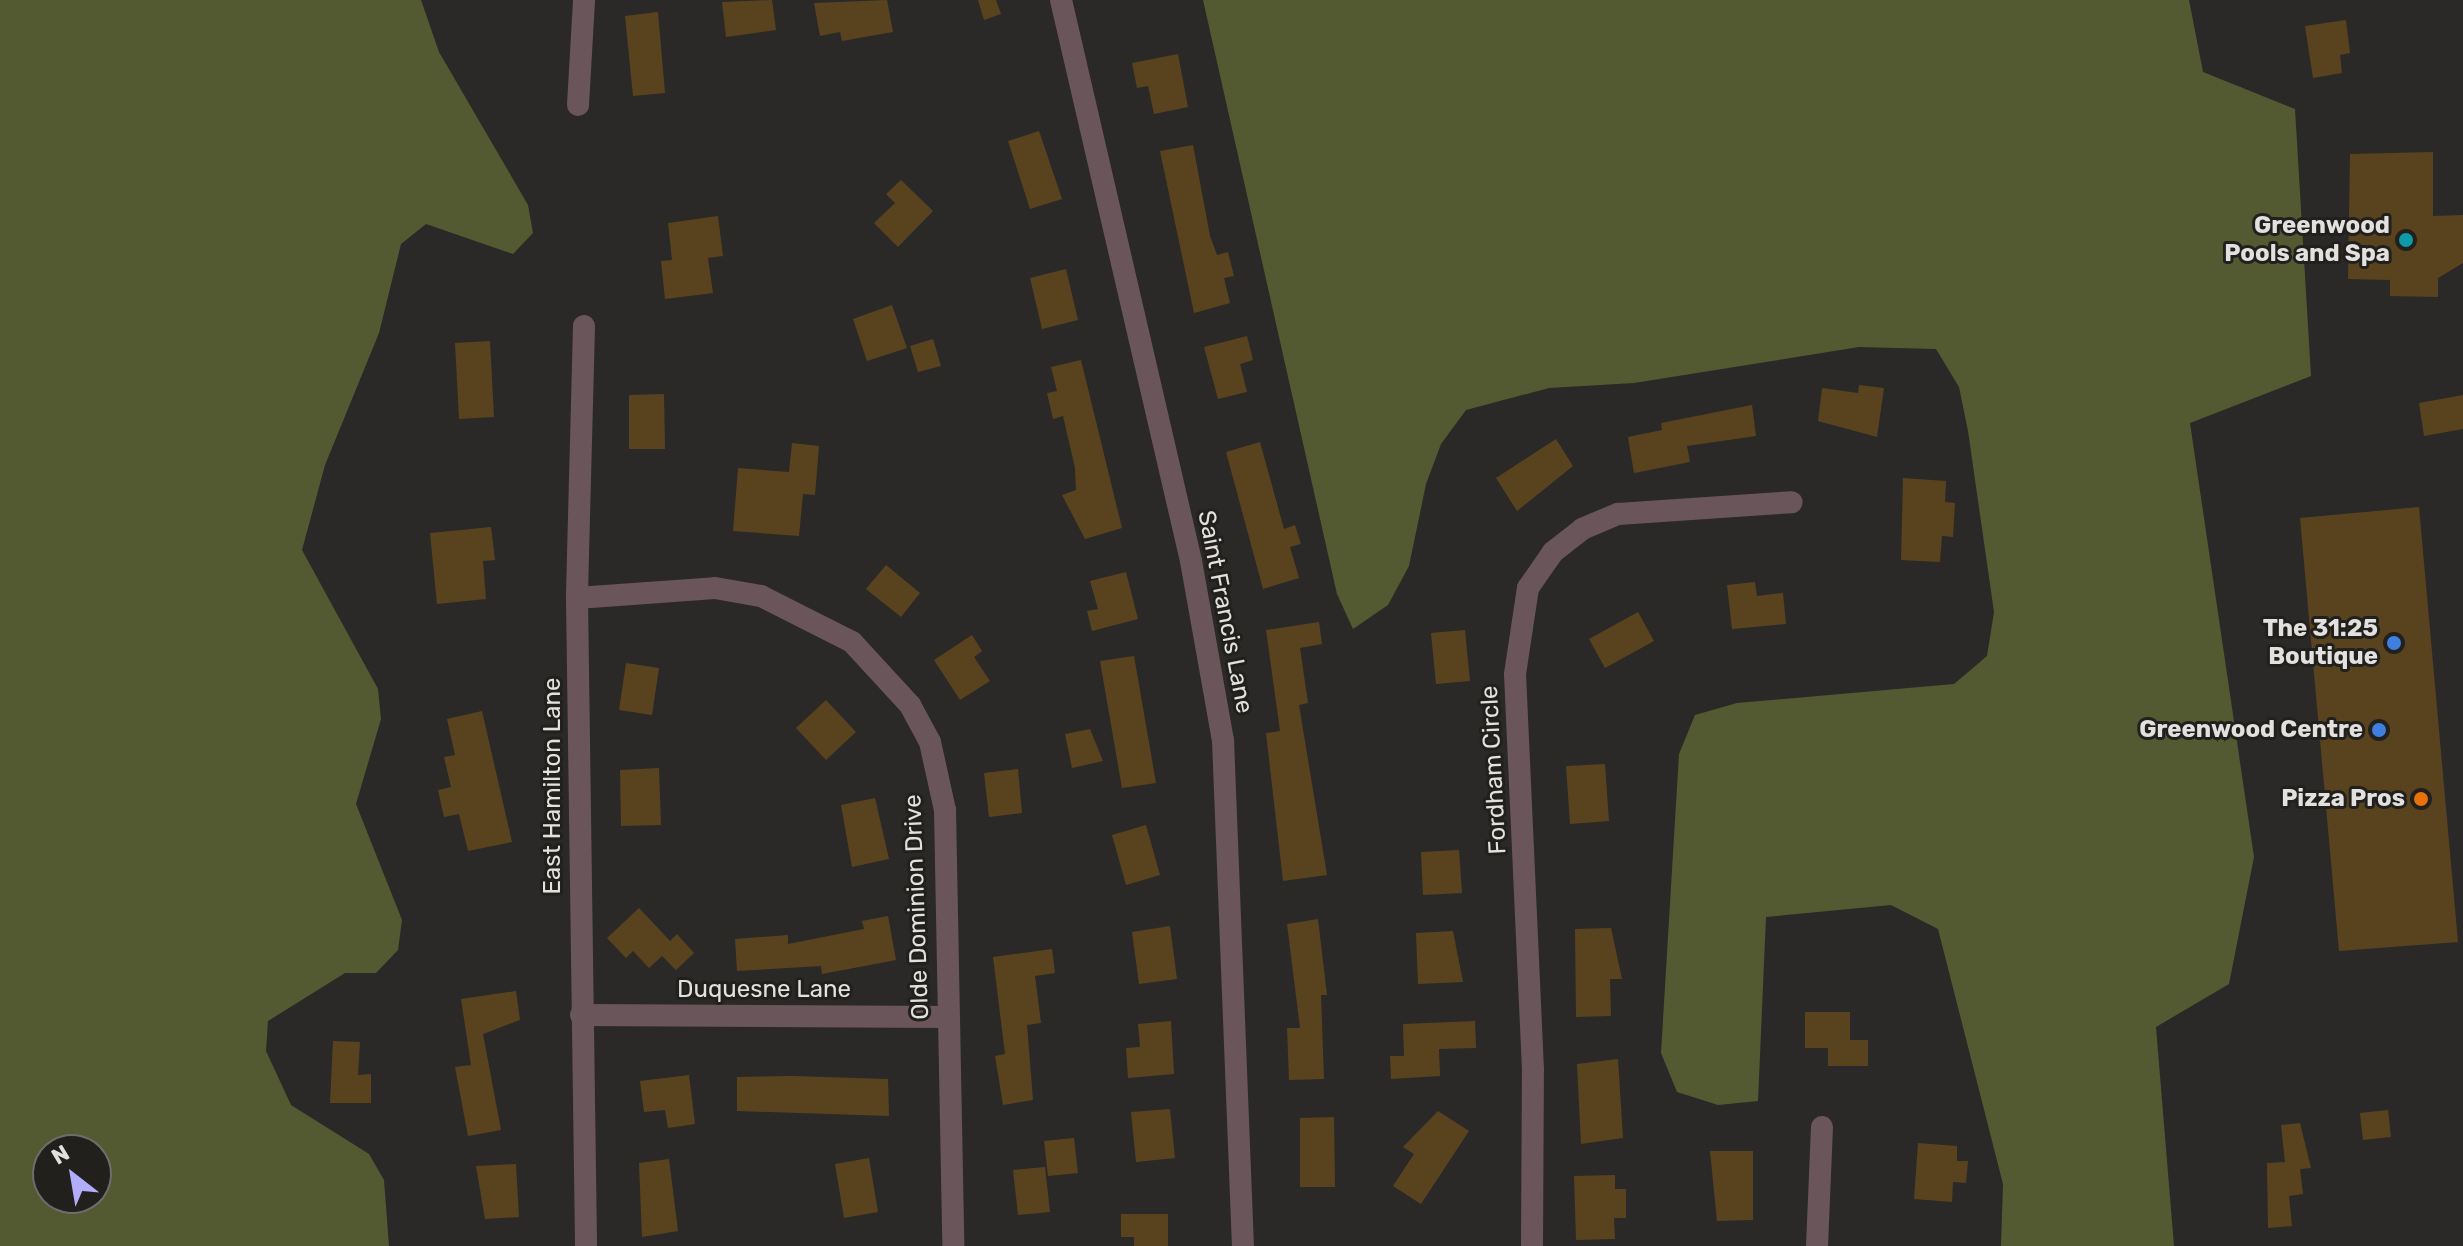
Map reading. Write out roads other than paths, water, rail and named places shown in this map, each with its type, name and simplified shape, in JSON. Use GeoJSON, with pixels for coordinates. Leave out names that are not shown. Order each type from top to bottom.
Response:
{"type":"FeatureCollection","features":[{"type":"Feature","properties":{"kind":"street"},"geometry":{"type":"LineString","coordinates":[[578,105],[584,0]]}},
{"type":"Feature","properties":{"kind":"street","name":"Saint Francis Lane"},"geometry":{"type":"LineString","coordinates":[[1061,0],[1191,561],[1223,740],[1243,1246]]}},
{"type":"Feature","properties":{"kind":"street","name":"East Hamilton Lane"},"geometry":{"type":"LineString","coordinates":[[584,326],[577,598],[586,1246]]}},
{"type":"Feature","properties":{"kind":"street","name":"Fordham Circle"},"geometry":{"type":"LineString","coordinates":[[1532,1246],[1533,1070],[1515,674],[1516,632],[1528,588],[1553,552],[1582,529],[1618,514],[1792,502]]}},
{"type":"Feature","properties":{"kind":"street","name":"Olde Dominion Drive"},"geometry":{"type":"LineString","coordinates":[[577,598],[715,588],[761,596],[803,611],[883,670],[930,742],[945,810],[953,1246]]}},
{"type":"Feature","properties":{"kind":"street","name":"Duquesne Lane"},"geometry":{"type":"LineString","coordinates":[[581,1015],[948,1017]]}},
{"type":"Feature","properties":{"kind":"street"},"geometry":{"type":"LineString","coordinates":[[1817,1246],[1822,1127]]}},
{"type":"Feature","properties":{"kind":"place","name":"Greenwood Pools and Spa"},"geometry":{"type":"Point","coordinates":[2406,240]}},
{"type":"Feature","properties":{"kind":"place","name":"The 31:25 Boutique"},"geometry":{"type":"Point","coordinates":[2394,643]}},
{"type":"Feature","properties":{"kind":"place","name":"Greenwood Centre"},"geometry":{"type":"Point","coordinates":[2379,730]}},
{"type":"Feature","properties":{"kind":"place","name":"Pizza Pros"},"geometry":{"type":"Point","coordinates":[2421,799]}}]}
